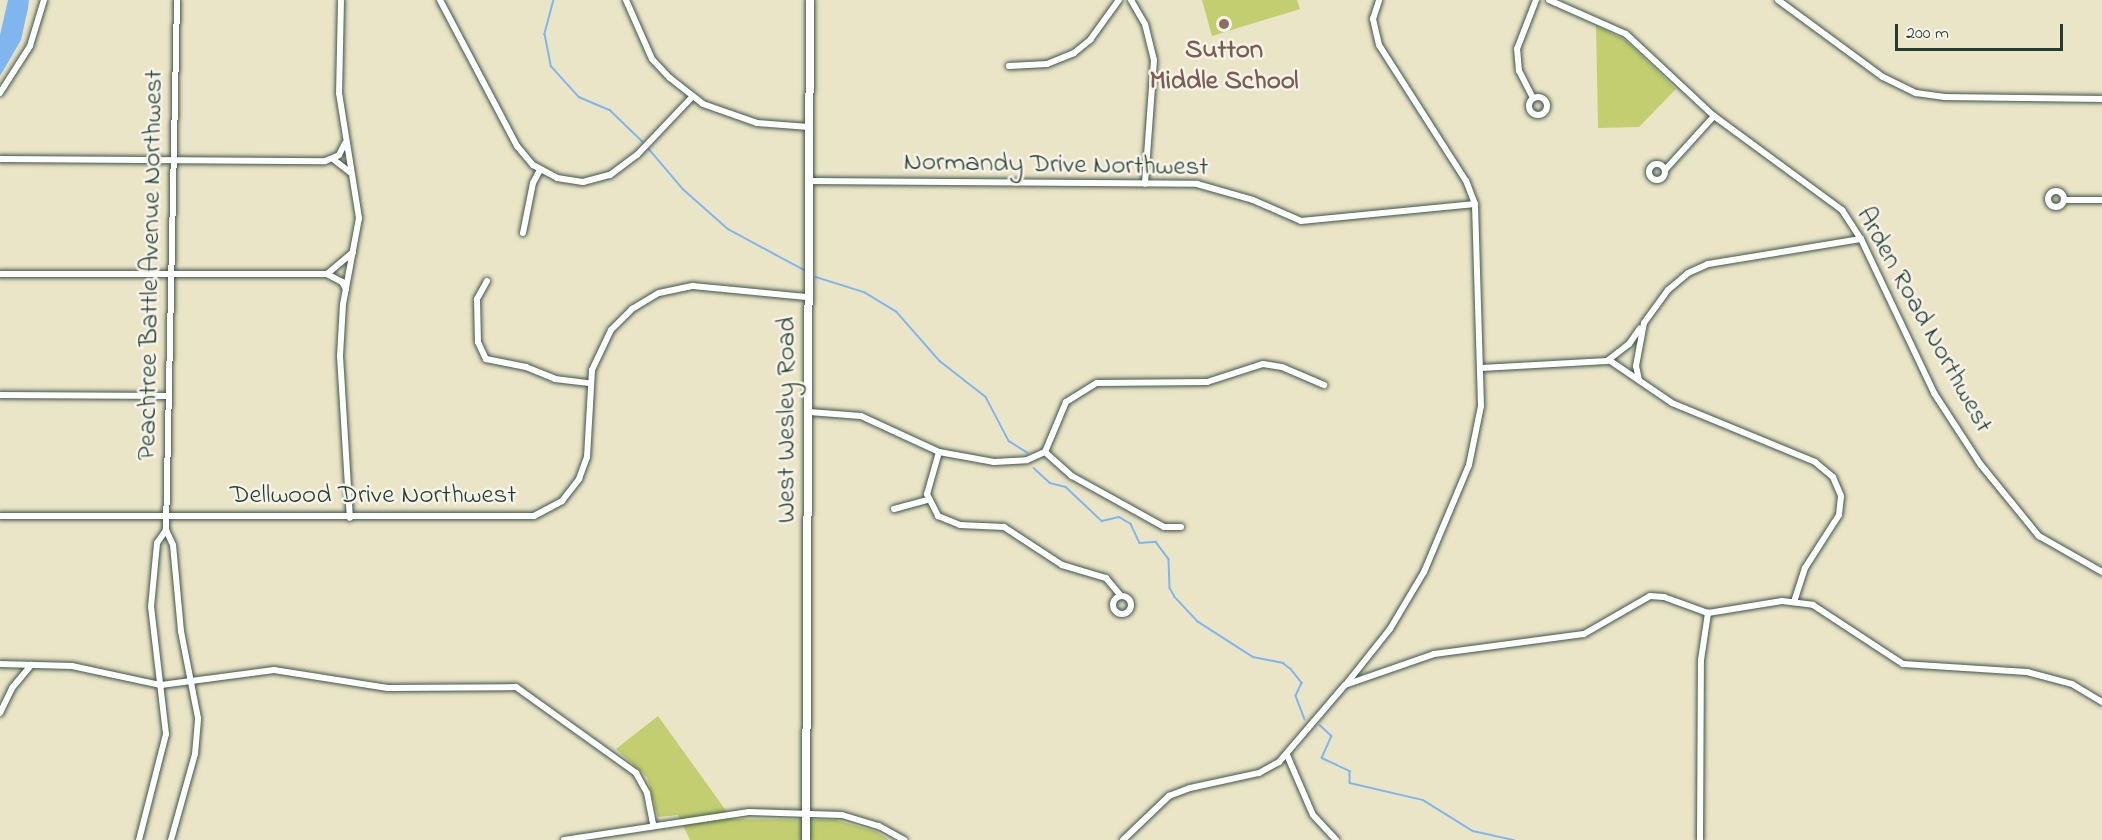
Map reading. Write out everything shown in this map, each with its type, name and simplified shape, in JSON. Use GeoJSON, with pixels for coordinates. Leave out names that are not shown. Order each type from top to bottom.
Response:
{"type":"FeatureCollection","features":[{"type":"Feature","properties":{"kind":"street"},"geometry":{"type":"LineString","coordinates":[[0,93],[30,46],[44,0]]}},
{"type":"Feature","properties":{"kind":"street","name":"Peachtree Battle Avenue Northwest"},"geometry":{"type":"LineString","coordinates":[[171,840],[195,754],[198,718],[193,681],[181,631],[173,545],[166,530],[177,0]]}},
{"type":"Feature","properties":{"kind":"street"},"geometry":{"type":"LineString","coordinates":[[341,0],[338,69],[345,142],[359,218],[346,289],[339,373],[350,518]]}},
{"type":"Feature","properties":{"kind":"street"},"geometry":{"type":"LineString","coordinates":[[440,0],[517,146],[540,170],[574,182],[610,175],[637,155],[693,96]]}},
{"type":"Feature","properties":{"kind":"street"},"geometry":{"type":"LineString","coordinates":[[626,0],[652,59],[693,96],[714,110],[744,120],[809,127]]}},
{"type":"Feature","properties":{"kind":"street","name":"West Wesley Road"},"geometry":{"type":"LineString","coordinates":[[806,840],[810,0]]}},
{"type":"Feature","properties":{"kind":"street"},"geometry":{"type":"LineString","coordinates":[[1010,66],[1047,64],[1074,53],[1090,40],[1119,0]]}},
{"type":"Feature","properties":{"kind":"street"},"geometry":{"type":"LineString","coordinates":[[1131,0],[1145,24],[1154,60],[1146,184]]}},
{"type":"Feature","properties":{"kind":"street"},"geometry":{"type":"LineString","coordinates":[[1123,840],[1169,796],[1190,788],[1259,773],[1287,755],[1345,685],[1406,605],[1445,524],[1476,440],[1481,368],[1475,204],[1466,181],[1379,45],[1373,20],[1379,0]]}},
{"type":"Feature","properties":{"kind":"street"},"geometry":{"type":"LineString","coordinates":[[1533,98],[1519,71],[1516,49],[1536,0]]}},
{"type":"Feature","properties":{"kind":"street","name":"Arden Road Northwest"},"geometry":{"type":"LineString","coordinates":[[1549,0],[1626,33],[1714,116],[1833,202],[1861,239],[1934,393],[1981,465],[2039,536],[2102,572]]}},
{"type":"Feature","properties":{"kind":"street"},"geometry":{"type":"LineString","coordinates":[[1778,0],[1883,77],[1916,93],[1945,97],[2102,99]]}},
{"type":"Feature","properties":{"kind":"street"},"geometry":{"type":"LineString","coordinates":[[1665,170],[1714,116]]}},
{"type":"Feature","properties":{"kind":"street"},"geometry":{"type":"LineString","coordinates":[[333,159],[345,142]]}},
{"type":"Feature","properties":{"kind":"street"},"geometry":{"type":"LineString","coordinates":[[0,159],[333,159],[351,173]]}},
{"type":"Feature","properties":{"kind":"street"},"geometry":{"type":"LineString","coordinates":[[523,233],[533,183],[540,170]]}},
{"type":"Feature","properties":{"kind":"street","name":"Normandy Drive Northwest"},"geometry":{"type":"LineString","coordinates":[[808,181],[1212,186],[1301,221],[1475,204]]}},
{"type":"Feature","properties":{"kind":"street"},"geometry":{"type":"LineString","coordinates":[[2064,200],[2102,200]]}},
{"type":"Feature","properties":{"kind":"street"},"geometry":{"type":"LineString","coordinates":[[1481,368],[1609,360],[1629,344],[1668,290],[1698,267],[1861,239]]}},
{"type":"Feature","properties":{"kind":"street"},"geometry":{"type":"LineString","coordinates":[[327,274],[353,251]]}},
{"type":"Feature","properties":{"kind":"street"},"geometry":{"type":"LineString","coordinates":[[0,274],[327,274],[342,282],[346,289]]}},
{"type":"Feature","properties":{"kind":"street"},"geometry":{"type":"LineString","coordinates":[[487,281],[477,299],[478,342],[486,359],[526,367],[555,380],[589,383]]}},
{"type":"Feature","properties":{"kind":"street","name":"Dellwood Drive Northwest"},"geometry":{"type":"LineString","coordinates":[[0,516],[518,518],[550,509],[572,491],[585,466],[589,383],[597,355],[611,330],[632,309],[659,293],[706,286],[808,297]]}},
{"type":"Feature","properties":{"kind":"street"},"geometry":{"type":"LineString","coordinates":[[1639,380],[1636,366],[1644,322]]}},
{"type":"Feature","properties":{"kind":"street"},"geometry":{"type":"LineString","coordinates":[[1609,360],[1672,403],[1815,462],[1833,477],[1841,496],[1839,515],[1804,568],[1794,602]]}},
{"type":"Feature","properties":{"kind":"street"},"geometry":{"type":"LineString","coordinates":[[809,412],[861,416],[939,452],[994,462],[1027,460],[1045,452],[1066,402],[1097,383],[1207,382],[1263,364],[1282,367],[1324,385]]}},
{"type":"Feature","properties":{"kind":"street"},"geometry":{"type":"LineString","coordinates":[[0,395],[169,396]]}},
{"type":"Feature","properties":{"kind":"street"},"geometry":{"type":"LineString","coordinates":[[939,452],[927,486],[928,500],[933,512],[946,521],[1004,527],[1062,565],[1106,578],[1121,596]]}},
{"type":"Feature","properties":{"kind":"street"},"geometry":{"type":"LineString","coordinates":[[1045,452],[1072,476],[1164,527],[1181,527]]}},
{"type":"Feature","properties":{"kind":"street"},"geometry":{"type":"LineString","coordinates":[[894,509],[928,500]]}},
{"type":"Feature","properties":{"kind":"street","name":"Peachtree Battle Avenue Northwest"},"geometry":{"type":"LineString","coordinates":[[139,840],[164,749],[166,719],[151,592],[157,543],[166,530]]}},
{"type":"Feature","properties":{"kind":"street"},"geometry":{"type":"LineString","coordinates":[[1345,685],[1434,654],[1584,634],[1650,596],[1664,597],[1708,613],[1794,602],[1825,610],[1903,664],[2030,673],[2072,684],[2102,702]]}},
{"type":"Feature","properties":{"kind":"street"},"geometry":{"type":"LineString","coordinates":[[1700,840],[1701,660],[1708,613]]}},
{"type":"Feature","properties":{"kind":"street"},"geometry":{"type":"LineString","coordinates":[[0,664],[72,666],[161,685],[274,670],[380,687],[505,686],[525,691],[636,774],[647,793],[653,825]]}},
{"type":"Feature","properties":{"kind":"street"},"geometry":{"type":"LineString","coordinates":[[0,713],[12,688],[31,664]]}},
{"type":"Feature","properties":{"kind":"street"},"geometry":{"type":"LineString","coordinates":[[1287,755],[1313,814],[1336,840]]}},
{"type":"Feature","properties":{"kind":"street"},"geometry":{"type":"LineString","coordinates":[[568,840],[734,812],[806,812],[861,819],[904,840]]}},
{"type":"Feature","properties":{"kind":"green space"},"geometry":{"type":"Polygon","coordinates":[[[1202,0],[1297,0],[1300,9],[1212,36],[1202,0]]]}},
{"type":"Feature","properties":{"kind":"green space"},"geometry":{"type":"Polygon","coordinates":[[[1596,26],[1625,40],[1676,89],[1639,127],[1598,128],[1596,26]]]}},
{"type":"Feature","properties":{"kind":"green space"},"geometry":{"type":"Polygon","coordinates":[[[658,716],[732,819],[836,820],[877,832],[889,840],[690,840],[678,815],[658,817],[647,777],[616,749],[658,716]]]}},
{"type":"Feature","properties":{"kind":"water"},"geometry":{"type":"Polygon","coordinates":[[[8,0],[29,0],[21,40],[0,76],[0,35],[8,0]]]}},
{"type":"Feature","properties":{"kind":"waterway"},"geometry":{"type":"LineString","coordinates":[[554,0],[545,34],[551,66],[579,97],[610,110],[643,142]]}},
{"type":"Feature","properties":{"kind":"waterway"},"geometry":{"type":"LineString","coordinates":[[649,149],[683,189],[728,229],[804,270]]}},
{"type":"Feature","properties":{"kind":"waterway"},"geometry":{"type":"LineString","coordinates":[[816,277],[864,292],[896,311],[940,361],[986,397],[1009,441],[1028,453]]}},
{"type":"Feature","properties":{"kind":"waterway"},"geometry":{"type":"LineString","coordinates":[[1034,468],[1050,483],[1066,487],[1102,521],[1119,517],[1131,524],[1140,543],[1156,542],[1169,559],[1170,588],[1175,597],[1197,621],[1253,657],[1283,663],[1291,669],[1302,683],[1296,696],[1305,719]]}},
{"type":"Feature","properties":{"kind":"waterway"},"geometry":{"type":"LineString","coordinates":[[1320,725],[1332,736],[1322,758],[1350,771],[1350,783],[1423,800],[1473,831],[1514,840]]}},
{"type":"Feature","properties":{"kind":"place","name":"Sutton Middle School"},"geometry":{"type":"Point","coordinates":[1224,24]}}]}
